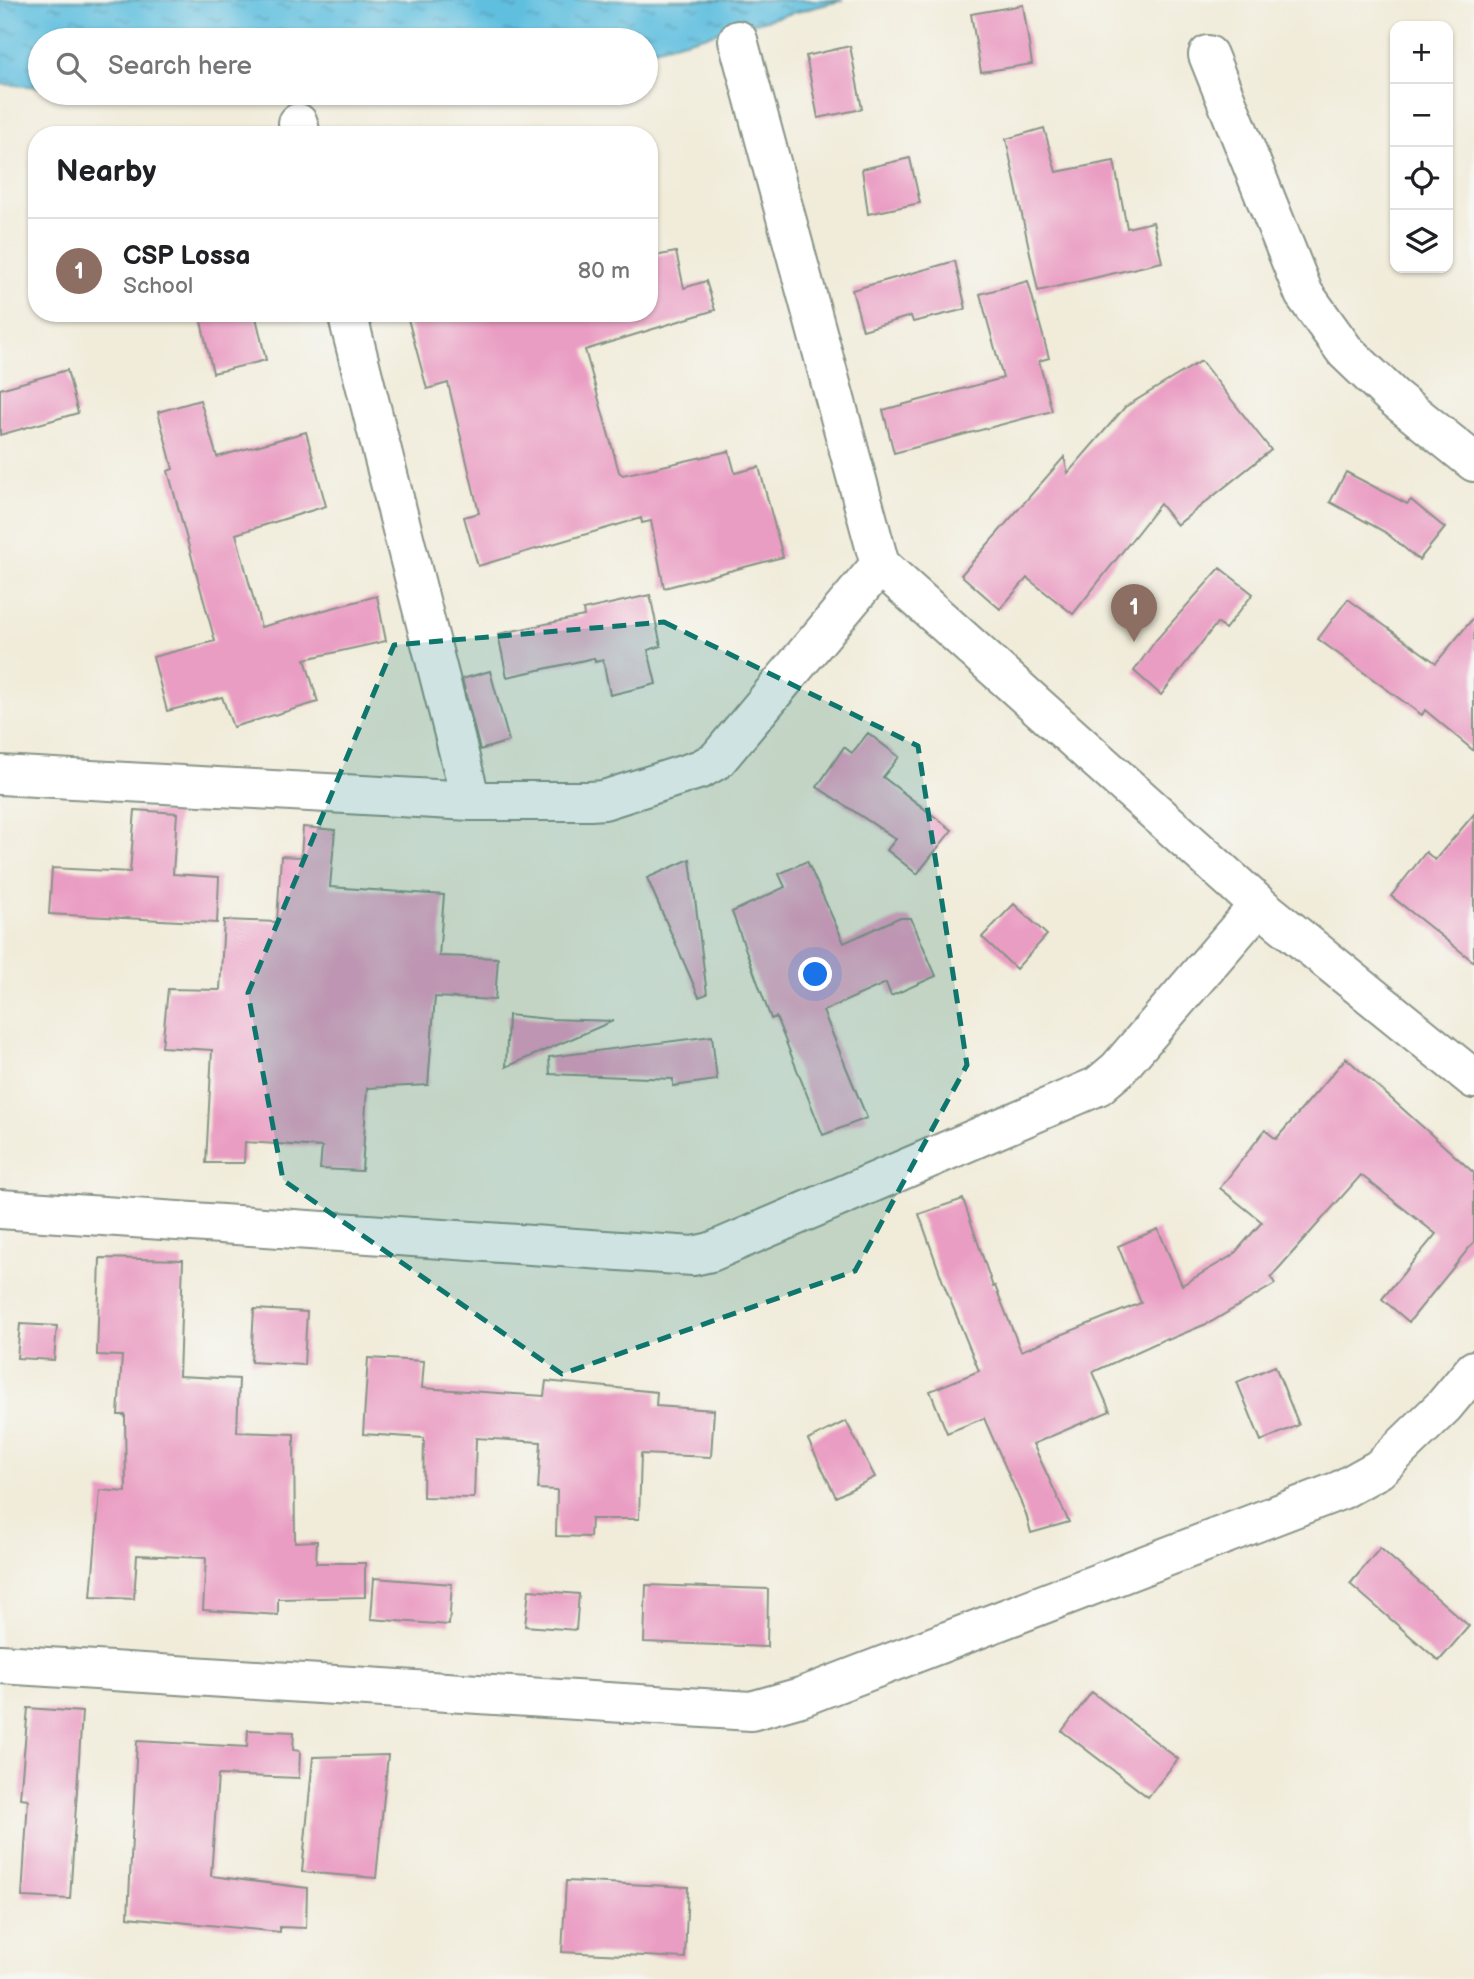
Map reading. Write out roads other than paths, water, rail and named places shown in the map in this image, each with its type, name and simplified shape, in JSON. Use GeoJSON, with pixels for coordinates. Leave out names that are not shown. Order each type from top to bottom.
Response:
{"type":"FeatureCollection","features":[{"type":"Feature","properties":{"kind":"street"},"geometry":{"type":"LineString","coordinates":[[737,40],[880,565],[1259,905],[1474,1079]]}},
{"type":"Feature","properties":{"kind":"street"},"geometry":{"type":"LineString","coordinates":[[1208,55],[1304,294],[1345,351],[1392,396],[1474,462]]}},
{"type":"Feature","properties":{"kind":"street"},"geometry":{"type":"LineString","coordinates":[[349,322],[471,801]]}},
{"type":"Feature","properties":{"kind":"street"},"geometry":{"type":"LineString","coordinates":[[0,776],[471,801],[604,800],[701,769],[717,760],[880,565]]}},
{"type":"Feature","properties":{"kind":"street"},"geometry":{"type":"LineString","coordinates":[[0,1209],[694,1256],[711,1252],[1098,1086],[1118,1069],[1259,905]]}},
{"type":"Feature","properties":{"kind":"street"},"geometry":{"type":"LineString","coordinates":[[0,1664],[751,1711],[801,1697],[1341,1490],[1379,1469],[1444,1406],[1474,1370]]}},
{"type":"Feature","properties":{"kind":"water"},"geometry":{"type":"Polygon","coordinates":[[[0,0],[843,0],[658,48],[658,28],[28,28],[28,86],[0,84],[0,0]]]}},
{"type":"Feature","properties":{"kind":"place","name":"CSP Lossa"},"geometry":{"type":"Point","coordinates":[1134,642]}}]}
